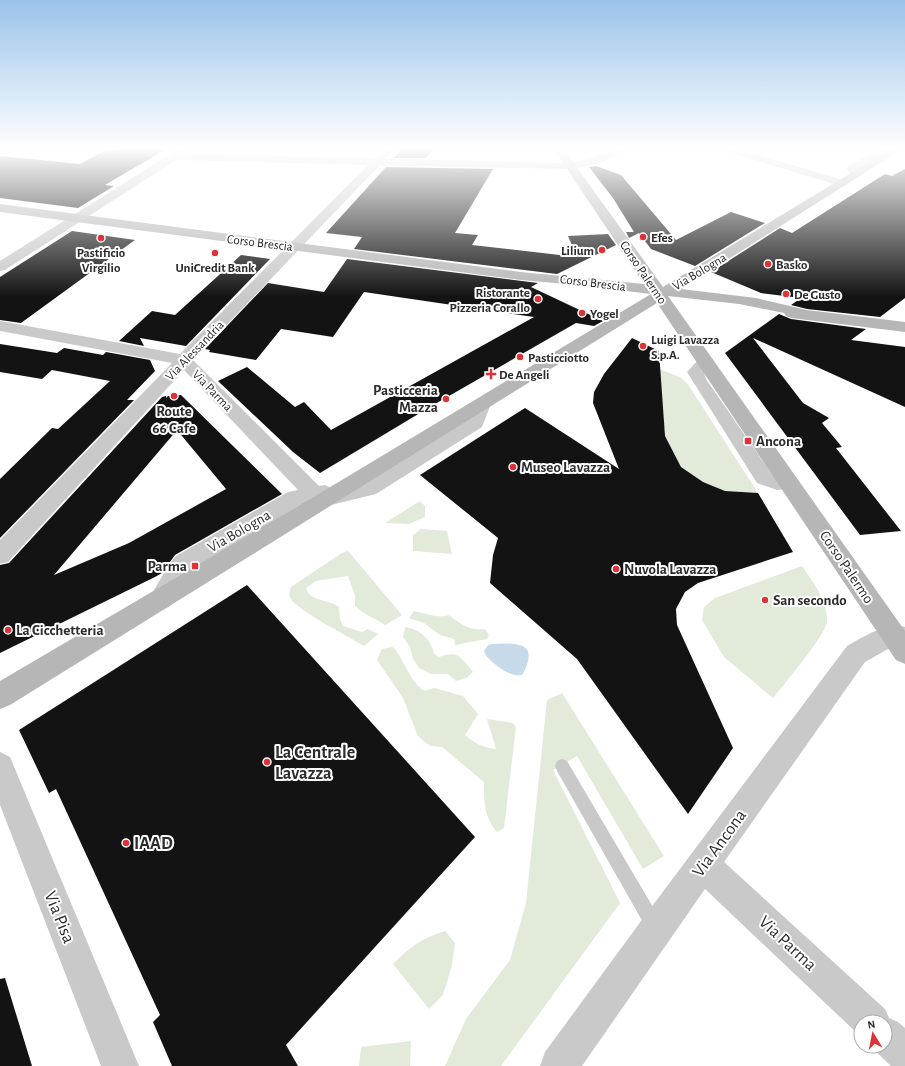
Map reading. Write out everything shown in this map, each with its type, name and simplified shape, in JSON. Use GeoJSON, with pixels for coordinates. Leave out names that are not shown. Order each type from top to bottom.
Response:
{"type":"FeatureCollection","features":[{"type":"Feature","properties":{"kind":"street"},"geometry":{"type":"LineString","coordinates":[[0,267],[108,198]]}},
{"type":"Feature","properties":{"kind":"street","name":"Via Alessandria"},"geometry":{"type":"LineString","coordinates":[[0,555],[184,360],[343,198]]}},
{"type":"Feature","properties":{"kind":"street","name":"Corso Palermo"},"geometry":{"type":"LineString","coordinates":[[593,198],[789,483],[901,642]]}},
{"type":"Feature","properties":{"kind":"street","name":"Via Bologna"},"geometry":{"type":"LineString","coordinates":[[0,696],[160,600],[326,496],[356,492],[376,485],[475,423],[482,404],[818,198]]}},
{"type":"Feature","properties":{"kind":"street","name":"Corso Brescia"},"geometry":{"type":"LineString","coordinates":[[0,208],[521,276],[566,286],[660,294],[778,312],[806,314],[905,328]]}},
{"type":"Feature","properties":{"kind":"street","name":"Via Parma"},"geometry":{"type":"LineString","coordinates":[[0,326],[184,360],[326,496]]}},
{"type":"Feature","properties":{"kind":"street","name":"Via Ancona"},"geometry":{"type":"LineString","coordinates":[[559,1066],[656,929],[856,654],[901,642]]}},
{"type":"Feature","properties":{"kind":"street","name":"Via Pisa"},"geometry":{"type":"LineString","coordinates":[[0,767],[120,1066]]}},
{"type":"Feature","properties":{"kind":"street","name":"Via Parma"},"geometry":{"type":"LineString","coordinates":[[704,865],[863,1014]]}},
{"type":"Feature","properties":{"kind":"street"},"geometry":{"type":"LineString","coordinates":[[893,1042],[905,1053]]}},
{"type":"Feature","properties":{"kind":"lane"},"geometry":{"type":"LineString","coordinates":[[562,766],[656,929]]}},
{"type":"Feature","properties":{"kind":"green space"},"geometry":{"type":"Polygon","coordinates":[[[659,369],[680,377],[687,383],[758,493],[725,491],[703,482],[681,467],[665,436],[659,369]]]}},
{"type":"Feature","properties":{"kind":"green space"},"geometry":{"type":"Polygon","coordinates":[[[420,501],[425,506],[425,517],[409,524],[385,523],[420,501]]]}},
{"type":"Feature","properties":{"kind":"green space"},"geometry":{"type":"Polygon","coordinates":[[[421,529],[447,531],[452,554],[413,551],[413,535],[421,529]]]}},
{"type":"Feature","properties":{"kind":"green space"},"geometry":{"type":"Polygon","coordinates":[[[348,551],[402,615],[385,625],[362,612],[355,606],[355,595],[348,576],[316,581],[306,588],[311,596],[335,604],[339,607],[340,619],[343,626],[362,632],[368,629],[378,634],[364,646],[325,624],[304,610],[291,599],[290,596],[291,587],[342,553],[348,551]]]}},
{"type":"Feature","properties":{"kind":"green space"},"geometry":{"type":"Polygon","coordinates":[[[802,566],[819,592],[827,614],[827,622],[825,629],[812,649],[773,698],[724,657],[702,620],[704,607],[715,598],[802,566]]]}},
{"type":"Feature","properties":{"kind":"green space"},"geometry":{"type":"Polygon","coordinates":[[[414,611],[436,616],[449,615],[470,628],[485,629],[489,635],[487,639],[455,645],[454,639],[440,635],[424,623],[409,618],[414,611]]]}},
{"type":"Feature","properties":{"kind":"green space"},"geometry":{"type":"Polygon","coordinates":[[[405,627],[420,632],[427,639],[433,649],[434,654],[439,657],[451,654],[459,656],[473,672],[466,678],[456,681],[448,674],[431,674],[419,668],[413,659],[410,647],[403,637],[405,627]]]}},
{"type":"Feature","properties":{"kind":"green space"},"geometry":{"type":"Polygon","coordinates":[[[393,647],[401,658],[411,677],[425,691],[434,688],[463,696],[478,714],[465,735],[479,745],[496,749],[487,719],[513,723],[516,727],[504,828],[497,832],[489,821],[485,802],[484,782],[442,747],[430,746],[418,736],[403,698],[377,660],[382,649],[393,647]]]}},
{"type":"Feature","properties":{"kind":"green space"},"geometry":{"type":"Polygon","coordinates":[[[562,693],[664,856],[643,869],[577,756],[553,770],[620,903],[501,1066],[445,1066],[466,1019],[510,960],[526,903],[547,700],[562,693]]]}},
{"type":"Feature","properties":{"kind":"green space"},"geometry":{"type":"Polygon","coordinates":[[[445,931],[455,943],[452,965],[443,995],[429,1009],[393,964],[417,944],[445,931]]]}},
{"type":"Feature","properties":{"kind":"green space"},"geometry":{"type":"Polygon","coordinates":[[[411,1041],[410,1066],[359,1066],[361,1047],[411,1041]]]}},
{"type":"Feature","properties":{"kind":"water"},"geometry":{"type":"Polygon","coordinates":[[[517,644],[523,646],[529,655],[528,663],[523,674],[513,675],[495,664],[484,651],[488,645],[517,644]]]}},
{"type":"Feature","properties":{"kind":"building"},"geometry":{"type":"Polygon","coordinates":[[[0,198],[95,198],[78,208],[0,198]]]}},
{"type":"Feature","properties":{"kind":"building"},"geometry":{"type":"Polygon","coordinates":[[[358,198],[476,198],[455,233],[478,235],[472,245],[577,257],[568,236],[608,234],[616,245],[557,274],[354,249],[362,237],[326,233],[358,198]]]}},
{"type":"Feature","properties":{"kind":"building"},"geometry":{"type":"Polygon","coordinates":[[[613,198],[640,198],[676,240],[731,212],[765,223],[695,266],[651,249],[639,233],[629,238],[626,232],[634,232],[613,198]]]}},
{"type":"Feature","properties":{"kind":"building"},"geometry":{"type":"Polygon","coordinates":[[[848,198],[905,198],[905,298],[880,317],[807,309],[791,305],[801,298],[761,293],[711,272],[780,228],[792,233],[848,198]]]}},
{"type":"Feature","properties":{"kind":"building"},"geometry":{"type":"Polygon","coordinates":[[[72,231],[135,240],[21,323],[0,320],[0,277],[72,231]]]}},
{"type":"Feature","properties":{"kind":"building"},"geometry":{"type":"Polygon","coordinates":[[[241,255],[270,259],[186,346],[140,338],[144,346],[119,341],[152,311],[175,315],[241,255]]]}},
{"type":"Feature","properties":{"kind":"building"},"geometry":{"type":"Polygon","coordinates":[[[347,259],[538,283],[531,287],[603,321],[594,326],[576,323],[435,404],[320,473],[293,452],[218,381],[247,367],[295,407],[304,402],[331,430],[534,317],[364,292],[333,337],[281,329],[256,360],[209,352],[210,350],[205,349],[268,283],[324,292],[347,259]]]}},
{"type":"Feature","properties":{"kind":"building"},"geometry":{"type":"Polygon","coordinates":[[[779,314],[791,319],[866,329],[851,340],[905,347],[905,407],[753,338],[803,403],[829,418],[822,423],[842,447],[836,448],[901,531],[860,535],[725,353],[779,314]]]}},
{"type":"Feature","properties":{"kind":"building","name":"Nuvola Lavazza"},"geometry":{"type":"Polygon","coordinates":[[[632,338],[659,351],[665,436],[681,467],[703,482],[725,491],[758,493],[793,552],[698,583],[685,592],[676,609],[677,625],[733,748],[688,814],[577,659],[490,583],[493,555],[498,538],[420,475],[525,408],[619,469],[593,403],[594,392],[604,374],[632,338]]]}},
{"type":"Feature","properties":{"kind":"building"},"geometry":{"type":"Polygon","coordinates":[[[0,344],[57,353],[64,348],[103,355],[106,352],[150,360],[155,371],[127,400],[134,400],[0,538],[0,479],[52,428],[58,429],[110,381],[52,370],[42,379],[0,372],[0,344]]]}},
{"type":"Feature","properties":{"kind":"building"},"geometry":{"type":"Polygon","coordinates":[[[181,395],[282,494],[175,555],[162,573],[155,577],[0,653],[0,565],[9,563],[162,397],[166,396],[166,398],[168,396],[181,395]],[[177,430],[54,575],[129,543],[226,489],[177,430]]]}},
{"type":"Feature","properties":{"kind":"building","name":"La Centrale Lavazza"},"geometry":{"type":"Polygon","coordinates":[[[247,585],[475,837],[286,1045],[298,1066],[172,1066],[153,1022],[160,1015],[56,789],[49,793],[19,730],[247,585]]]}},
{"type":"Feature","properties":{"kind":"building"},"geometry":{"type":"Polygon","coordinates":[[[5,978],[32,1066],[0,1066],[0,979],[5,978]]]}},
{"type":"Feature","properties":{"kind":"place","name":"Efes"},"geometry":{"type":"Point","coordinates":[643,237]}},
{"type":"Feature","properties":{"kind":"place","name":"Pastificio Virgilio"},"geometry":{"type":"Point","coordinates":[101,238]}},
{"type":"Feature","properties":{"kind":"place","name":"Lilium"},"geometry":{"type":"Point","coordinates":[602,250]}},
{"type":"Feature","properties":{"kind":"place","name":"UniCredit Bank"},"geometry":{"type":"Point","coordinates":[215,253]}},
{"type":"Feature","properties":{"kind":"place","name":"Basko"},"geometry":{"type":"Point","coordinates":[768,264]}},
{"type":"Feature","properties":{"kind":"place","name":"De Gusto"},"geometry":{"type":"Point","coordinates":[786,294]}},
{"type":"Feature","properties":{"kind":"place","name":"Ristorante Pizzeria Corallo"},"geometry":{"type":"Point","coordinates":[538,299]}},
{"type":"Feature","properties":{"kind":"place","name":"Yogel"},"geometry":{"type":"Point","coordinates":[582,313]}},
{"type":"Feature","properties":{"kind":"place","name":"Luigi Lavazza S.p.A."},"geometry":{"type":"Point","coordinates":[643,346]}},
{"type":"Feature","properties":{"kind":"place","name":"Pasticciotto"},"geometry":{"type":"Point","coordinates":[520,357]}},
{"type":"Feature","properties":{"kind":"place","name":"De Angeli"},"geometry":{"type":"Point","coordinates":[491,374]}},
{"type":"Feature","properties":{"kind":"place","name":"Route 66 Cafe"},"geometry":{"type":"Point","coordinates":[174,396]}},
{"type":"Feature","properties":{"kind":"place","name":"Pasticceria Mazza"},"geometry":{"type":"Point","coordinates":[446,399]}},
{"type":"Feature","properties":{"kind":"place","name":"Ancona"},"geometry":{"type":"Point","coordinates":[748,441]}},
{"type":"Feature","properties":{"kind":"place","name":"Museo Lavazza"},"geometry":{"type":"Point","coordinates":[513,467]}},
{"type":"Feature","properties":{"kind":"place","name":"Parma"},"geometry":{"type":"Point","coordinates":[195,566]}},
{"type":"Feature","properties":{"kind":"place","name":"Nuvola Lavazza"},"geometry":{"type":"Point","coordinates":[616,569]}},
{"type":"Feature","properties":{"kind":"place","name":"San secondo"},"geometry":{"type":"Point","coordinates":[765,600]}},
{"type":"Feature","properties":{"kind":"place","name":"La Cicchetteria"},"geometry":{"type":"Point","coordinates":[8,630]}},
{"type":"Feature","properties":{"kind":"place","name":"La Centrale Lavazza"},"geometry":{"type":"Point","coordinates":[267,762]}},
{"type":"Feature","properties":{"kind":"place","name":"IAAD"},"geometry":{"type":"Point","coordinates":[126,843]}}]}
